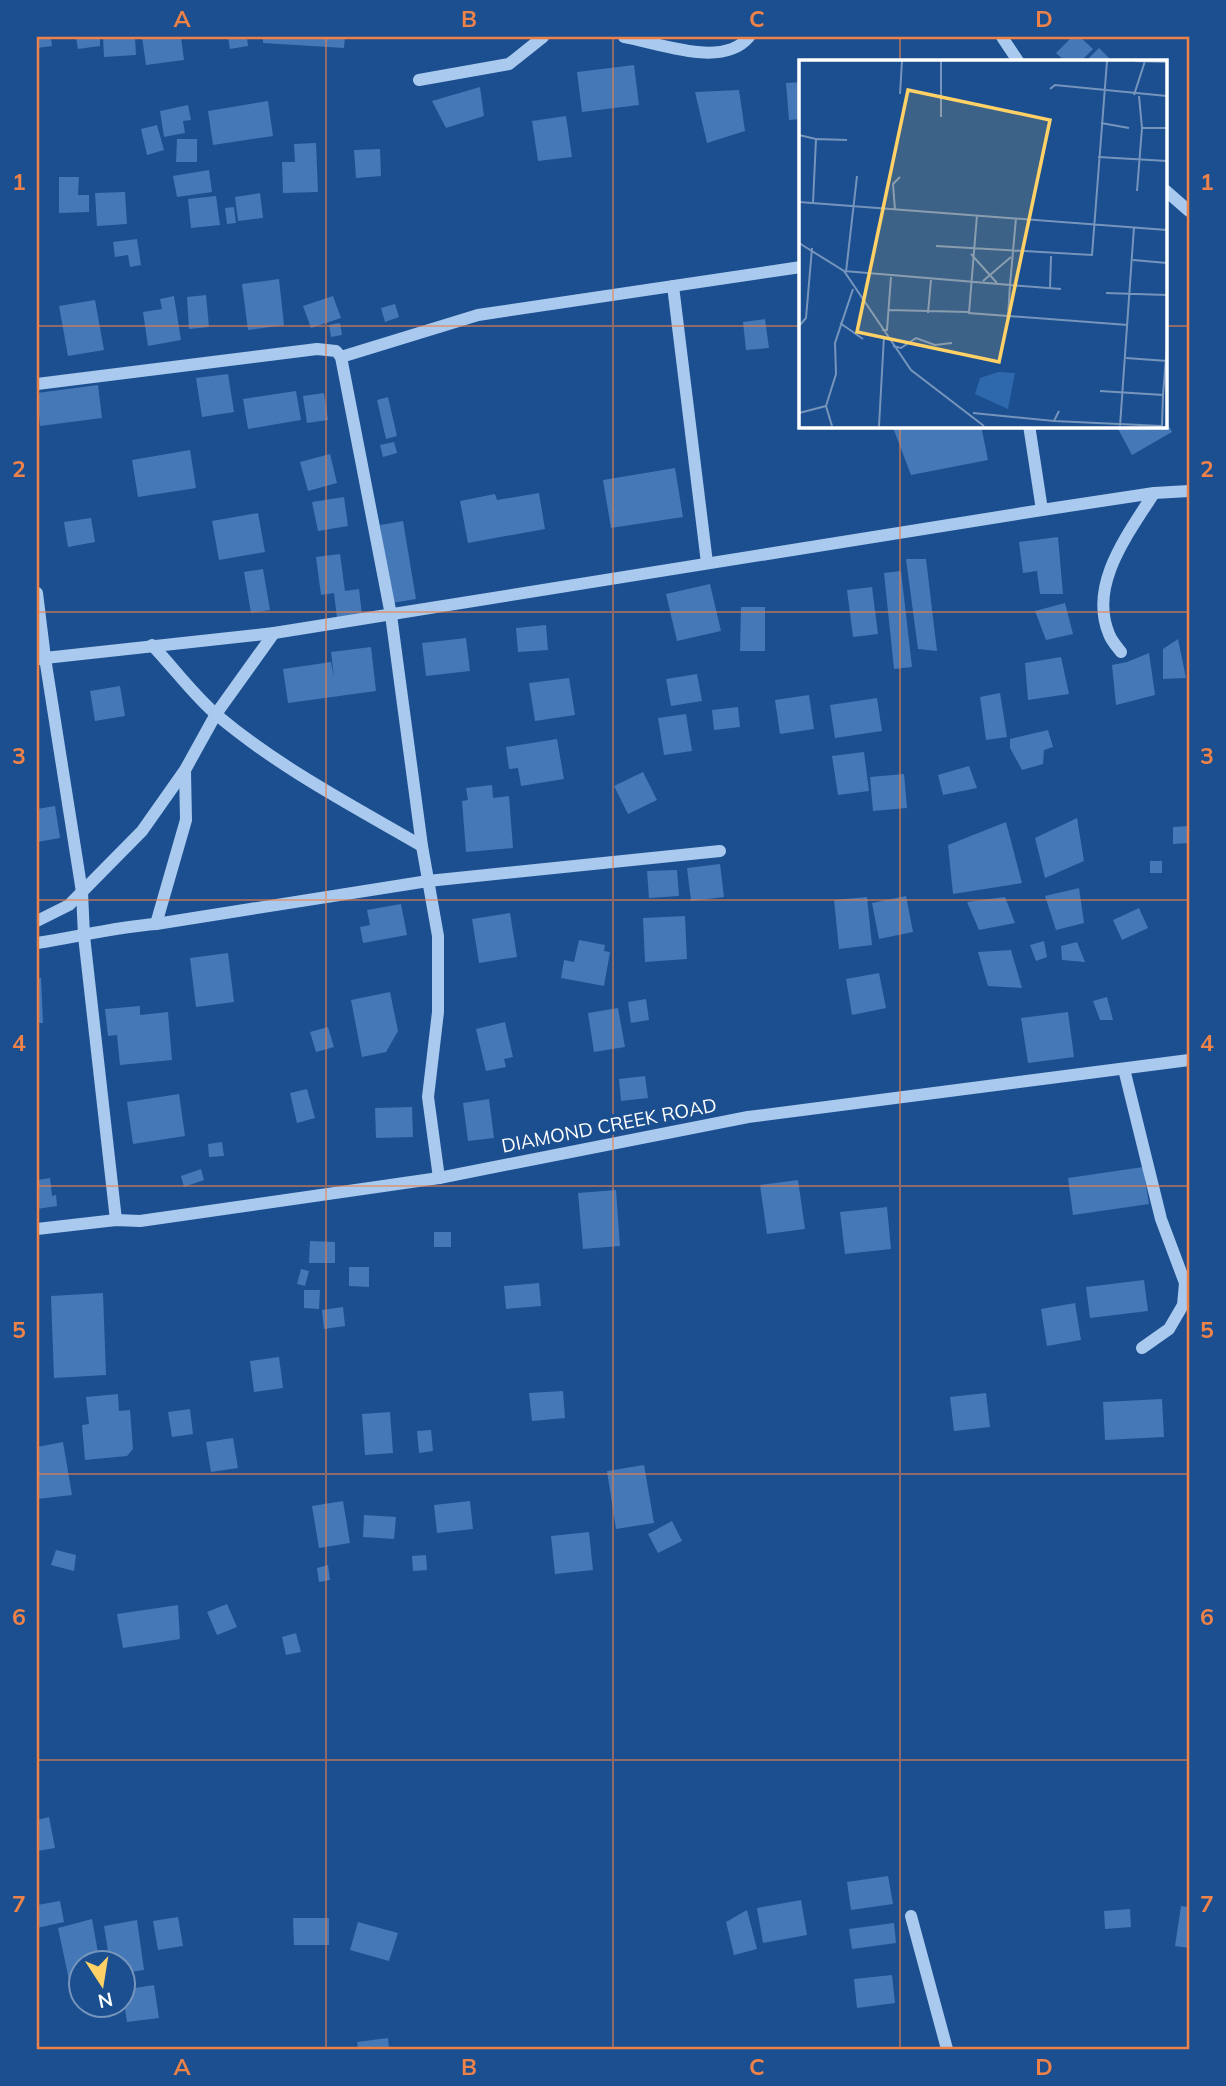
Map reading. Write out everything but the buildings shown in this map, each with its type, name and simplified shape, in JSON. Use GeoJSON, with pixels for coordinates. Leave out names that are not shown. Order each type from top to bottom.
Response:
{"type":"FeatureCollection","features":[{"type":"Feature","properties":{"kind":"street"},"geometry":{"type":"LineString","coordinates":[[419,80],[509,64],[542,37]]}},
{"type":"Feature","properties":{"kind":"street"},"geometry":{"type":"LineString","coordinates":[[624,37],[708,54],[727,52],[750,37]]}},
{"type":"Feature","properties":{"kind":"street"},"geometry":{"type":"LineString","coordinates":[[1003,37],[1014,60]]}},
{"type":"Feature","properties":{"kind":"street"},"geometry":{"type":"LineString","coordinates":[[1166,191],[1189,211]]}},
{"type":"Feature","properties":{"kind":"street"},"geometry":{"type":"LineString","coordinates":[[341,357],[478,315],[799,267]]}},
{"type":"Feature","properties":{"kind":"street"},"geometry":{"type":"LineString","coordinates":[[673,286],[707,563]]}},
{"type":"Feature","properties":{"kind":"street"},"geometry":{"type":"LineString","coordinates":[[37,384],[317,349],[336,351],[341,357],[391,615],[422,846],[438,936],[438,1012],[428,1097],[439,1178]]}},
{"type":"Feature","properties":{"kind":"street"},"geometry":{"type":"LineString","coordinates":[[1029,427],[1042,510]]}},
{"type":"Feature","properties":{"kind":"street"},"geometry":{"type":"LineString","coordinates":[[41,659],[275,633],[1042,510],[1154,493],[1189,491]]}},
{"type":"Feature","properties":{"kind":"street"},"geometry":{"type":"LineString","coordinates":[[1121,652],[1109,635],[1106,622],[1104,603],[1107,578],[1118,551],[1154,493]]}},
{"type":"Feature","properties":{"kind":"street"},"geometry":{"type":"LineString","coordinates":[[37,593],[41,659],[82,892],[84,936],[116,1220]]}},
{"type":"Feature","properties":{"kind":"street"},"geometry":{"type":"LineString","coordinates":[[37,921],[69,905],[142,831],[185,770],[216,714],[275,633]]}},
{"type":"Feature","properties":{"kind":"street"},"geometry":{"type":"LineString","coordinates":[[152,645],[216,714],[260,748],[422,846]]}},
{"type":"Feature","properties":{"kind":"street"},"geometry":{"type":"LineString","coordinates":[[156,924],[187,820],[185,770]]}},
{"type":"Feature","properties":{"kind":"street"},"geometry":{"type":"LineString","coordinates":[[37,943],[84,936],[114,928],[156,924],[428,881],[720,851]]}},
{"type":"Feature","properties":{"kind":"street","name":"DIAMOND CREEK ROAD"},"geometry":{"type":"LineString","coordinates":[[37,1229],[116,1220],[140,1221],[439,1178],[748,1117],[1189,1060]]}},
{"type":"Feature","properties":{"kind":"street"},"geometry":{"type":"LineString","coordinates":[[1124,1069],[1161,1219],[1185,1283],[1183,1305],[1169,1329],[1142,1348]]}},
{"type":"Feature","properties":{"kind":"street"},"geometry":{"type":"LineString","coordinates":[[911,1916],[947,2049]]}}]}
